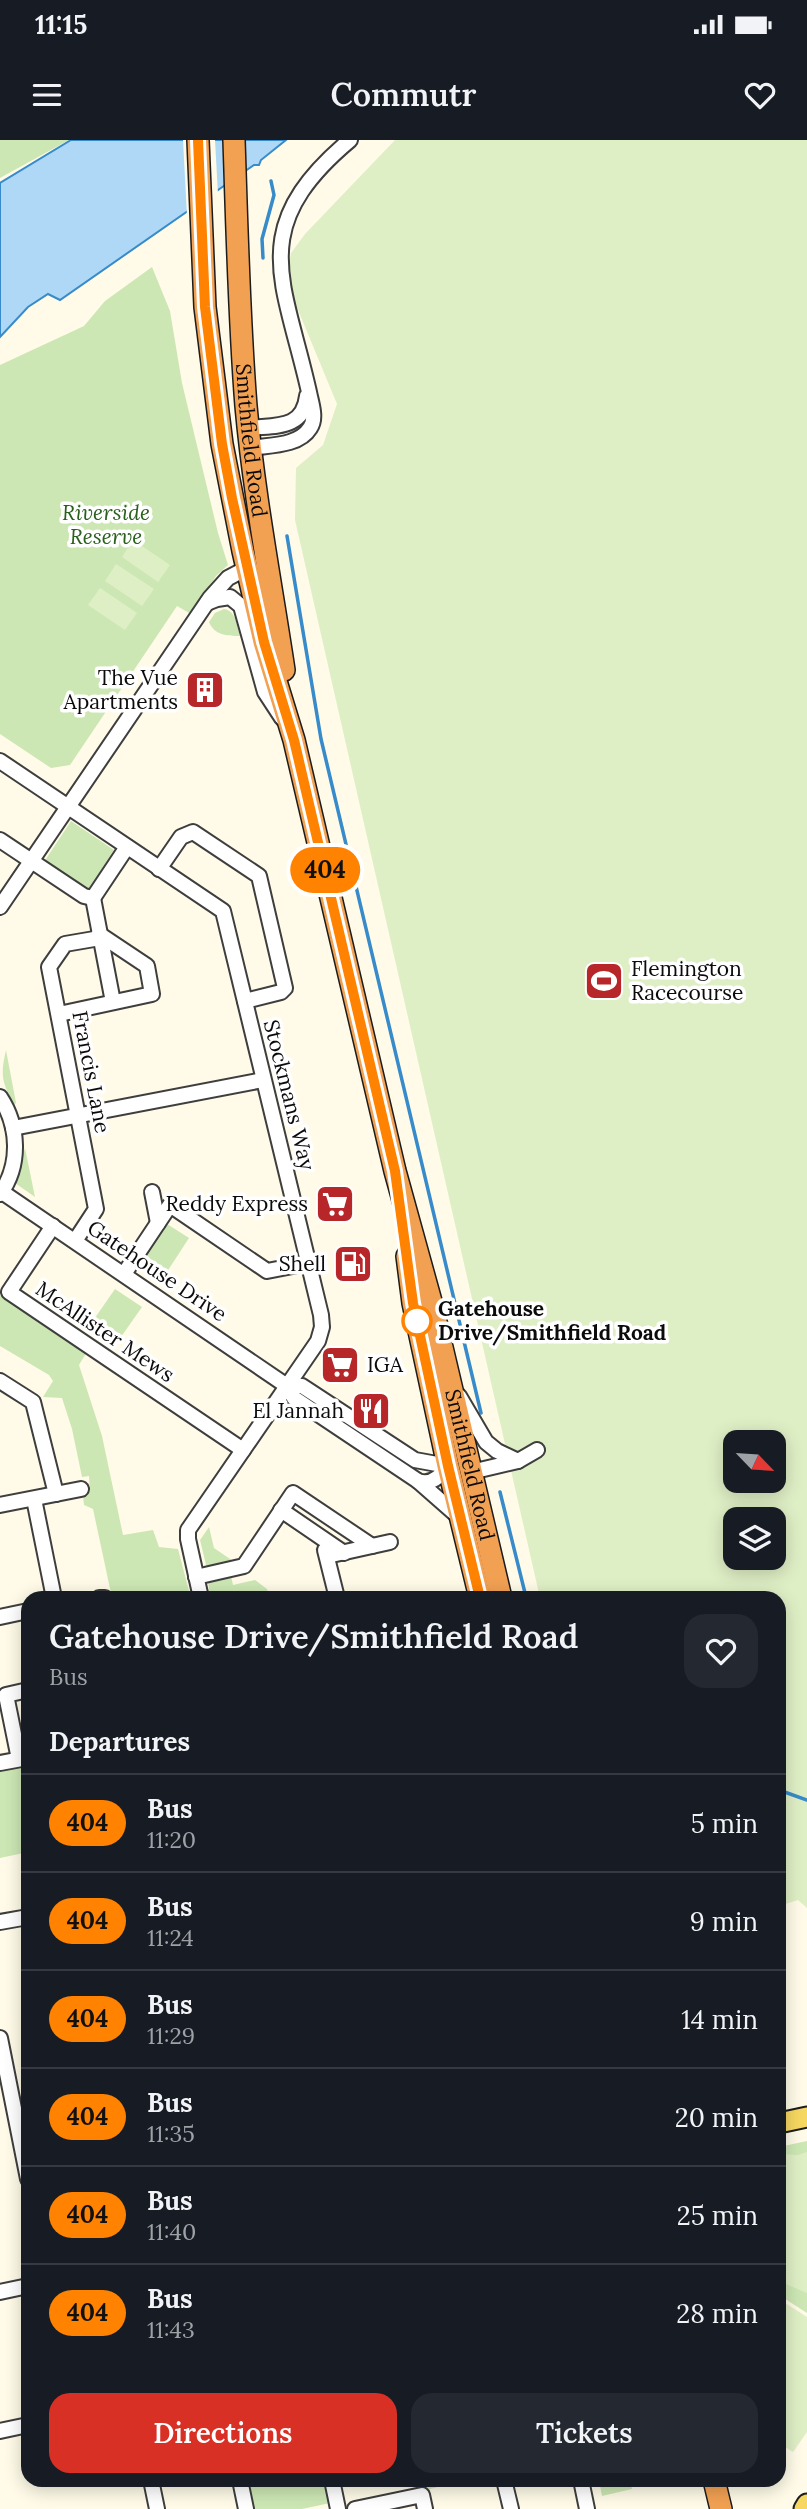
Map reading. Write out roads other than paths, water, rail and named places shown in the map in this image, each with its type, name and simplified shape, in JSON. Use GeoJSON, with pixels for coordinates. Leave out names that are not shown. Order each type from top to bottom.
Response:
{"type":"FeatureCollection","features":[{"type":"Feature","properties":{"kind":"highway","name":"Smithfield Road"},"geometry":{"type":"LineString","coordinates":[[198,140],[205,307],[222,444],[257,566],[293,736],[395,1171],[450,1380],[499,1591]]}},
{"type":"Feature","properties":{"kind":"highway","name":"Smithfield Road"},"geometry":{"type":"LineString","coordinates":[[234,140],[239,299],[257,566]]}},
{"type":"Feature","properties":{"kind":"highway"},"geometry":{"type":"LineString","coordinates":[[222,444],[250,438]]}},
{"type":"Feature","properties":{"kind":"highway","name":"Smithfield Road"},"geometry":{"type":"LineString","coordinates":[[395,1171],[413,1303],[478,1591]]}},
{"type":"Feature","properties":{"kind":"highway"},"geometry":{"type":"LineString","coordinates":[[464,1441],[448,1466],[471,1472]]}},
{"type":"Feature","properties":{"kind":"highway"},"geometry":{"type":"LineString","coordinates":[[716,2487],[721,2509]]}},
{"type":"Feature","properties":{"kind":"main road"},"geometry":{"type":"LineString","coordinates":[[786,2122],[807,2117]]}},
{"type":"Feature","properties":{"kind":"main road"},"geometry":{"type":"LineString","coordinates":[[804,2509],[807,2504]]}},
{"type":"Feature","properties":{"kind":"street"},"geometry":{"type":"LineString","coordinates":[[250,438],[299,417],[307,398],[305,377],[282,290],[281,243],[289,214],[301,193],[323,166],[350,140]]}},
{"type":"Feature","properties":{"kind":"street"},"geometry":{"type":"LineString","coordinates":[[0,907],[206,604],[229,578],[257,566]]}},
{"type":"Feature","properties":{"kind":"street"},"geometry":{"type":"LineString","coordinates":[[206,604],[226,597],[234,599],[241,606],[265,692],[293,736]]}},
{"type":"Feature","properties":{"kind":"street","name":"Stockmans Way"},"geometry":{"type":"LineString","coordinates":[[0,761],[223,911],[308,1262],[322,1327],[316,1343],[188,1530],[187,1537],[199,1591]]}},
{"type":"Feature","properties":{"kind":"street"},"geometry":{"type":"LineString","coordinates":[[159,869],[181,837],[191,832],[197,833],[259,876],[285,987],[281,992],[245,1001]]}},
{"type":"Feature","properties":{"kind":"street"},"geometry":{"type":"LineString","coordinates":[[0,840],[84,897],[93,898]]}},
{"type":"Feature","properties":{"kind":"street"},"geometry":{"type":"LineString","coordinates":[[113,1002],[93,898],[127,847]]}},
{"type":"Feature","properties":{"kind":"street"},"geometry":{"type":"LineString","coordinates":[[58,1014],[152,994],[147,966],[100,936]]}},
{"type":"Feature","properties":{"kind":"street","name":"Francis Lane"},"geometry":{"type":"LineString","coordinates":[[75,1241],[96,1209],[49,967],[65,944],[100,936]]}},
{"type":"Feature","properties":{"kind":"street"},"geometry":{"type":"LineString","coordinates":[[13,1128],[263,1080]]}},
{"type":"Feature","properties":{"kind":"street"},"geometry":{"type":"LineString","coordinates":[[0,1097],[7,1107],[15,1144],[14,1162],[1,1193]]}},
{"type":"Feature","properties":{"kind":"street"},"geometry":{"type":"LineString","coordinates":[[152,1192],[159,1223]]}},
{"type":"Feature","properties":{"kind":"street","name":"Gatehouse Drive"},"geometry":{"type":"LineString","coordinates":[[1,1193],[287,1386],[302,1386],[460,1518]]}},
{"type":"Feature","properties":{"kind":"street"},"geometry":{"type":"LineString","coordinates":[[124,1274],[170,1206],[267,1271],[308,1262]]}},
{"type":"Feature","properties":{"kind":"street","name":"McAllister Mews"},"geometry":{"type":"LineString","coordinates":[[53,1226],[9,1292],[243,1451]]}},
{"type":"Feature","properties":{"kind":"street"},"geometry":{"type":"LineString","coordinates":[[0,1280],[16,1281]]}},
{"type":"Feature","properties":{"kind":"street"},"geometry":{"type":"LineString","coordinates":[[450,1380],[486,1442],[493,1449],[518,1461]]}},
{"type":"Feature","properties":{"kind":"street"},"geometry":{"type":"LineString","coordinates":[[0,1381],[33,1402],[56,1494]]}},
{"type":"Feature","properties":{"kind":"street","name":"Gatehouse Drive"},"geometry":{"type":"LineString","coordinates":[[346,1425],[416,1461],[448,1466]]}},
{"type":"Feature","properties":{"kind":"street"},"geometry":{"type":"LineString","coordinates":[[471,1472],[518,1461],[537,1451]]}},
{"type":"Feature","properties":{"kind":"street"},"geometry":{"type":"LineString","coordinates":[[418,1481],[429,1482],[448,1466]]}},
{"type":"Feature","properties":{"kind":"street"},"geometry":{"type":"LineString","coordinates":[[0,1506],[81,1489]]}},
{"type":"Feature","properties":{"kind":"street"},"geometry":{"type":"LineString","coordinates":[[196,1577],[244,1566],[293,1493],[372,1546]]}},
{"type":"Feature","properties":{"kind":"street"},"geometry":{"type":"LineString","coordinates":[[34,1499],[53,1591]]}},
{"type":"Feature","properties":{"kind":"street"},"geometry":{"type":"LineString","coordinates":[[281,1510],[344,1553]]}},
{"type":"Feature","properties":{"kind":"street"},"geometry":{"type":"LineString","coordinates":[[322,1538],[335,1591]]}},
{"type":"Feature","properties":{"kind":"street"},"geometry":{"type":"LineString","coordinates":[[327,1556],[390,1542]]}},
{"type":"Feature","properties":{"kind":"street"},"geometry":{"type":"LineString","coordinates":[[0,1617],[21,1612]]}},
{"type":"Feature","properties":{"kind":"street"},"geometry":{"type":"LineString","coordinates":[[21,1692],[6,1695],[21,1751]]}},
{"type":"Feature","properties":{"kind":"street"},"geometry":{"type":"LineString","coordinates":[[0,1763],[21,1758]]}},
{"type":"Feature","properties":{"kind":"street"},"geometry":{"type":"LineString","coordinates":[[0,1922],[21,1918]]}},
{"type":"Feature","properties":{"kind":"street"},"geometry":{"type":"LineString","coordinates":[[0,2038],[21,2144]]}},
{"type":"Feature","properties":{"kind":"street"},"geometry":{"type":"LineString","coordinates":[[0,2292],[21,2288]]}},
{"type":"Feature","properties":{"kind":"street"},"geometry":{"type":"LineString","coordinates":[[0,2431],[21,2426]]}},
{"type":"Feature","properties":{"kind":"street"},"geometry":{"type":"LineString","coordinates":[[152,2487],[157,2509]]}},
{"type":"Feature","properties":{"kind":"street"},"geometry":{"type":"LineString","coordinates":[[241,2487],[246,2509]]}},
{"type":"Feature","properties":{"kind":"street"},"geometry":{"type":"LineString","coordinates":[[333,2487],[338,2509]]}},
{"type":"Feature","properties":{"kind":"street"},"geometry":{"type":"LineString","coordinates":[[505,2487],[510,2509]]}},
{"type":"Feature","properties":{"kind":"street"},"geometry":{"type":"LineString","coordinates":[[582,2487],[587,2509]]}},
{"type":"Feature","properties":{"kind":"street"},"geometry":{"type":"LineString","coordinates":[[355,2509],[423,2502]]}},
{"type":"Feature","properties":{"kind":"water"},"geometry":{"type":"Polygon","coordinates":[[[71,140],[286,140],[261,160],[259,165],[254,165],[60,300],[48,294],[28,307],[0,337],[0,183],[71,140]]]}},
{"type":"Feature","properties":{"kind":"waterway"},"geometry":{"type":"LineString","coordinates":[[263,258],[262,239],[274,195],[271,181]]}},
{"type":"Feature","properties":{"kind":"waterway"},"geometry":{"type":"LineString","coordinates":[[287,536],[321,739],[481,1413]]}},
{"type":"Feature","properties":{"kind":"waterway"},"geometry":{"type":"LineString","coordinates":[[500,1492],[525,1591]]}},
{"type":"Feature","properties":{"kind":"waterway"},"geometry":{"type":"LineString","coordinates":[[786,1792],[807,1800]]}},
{"type":"Feature","properties":{"kind":"place","name":"The Vue Apartments"},"geometry":{"type":"Point","coordinates":[205,690]}},
{"type":"Feature","properties":{"kind":"place","name":"Flemington Racecourse"},"geometry":{"type":"Point","coordinates":[604,981]}},
{"type":"Feature","properties":{"kind":"place","name":"Reddy Express"},"geometry":{"type":"Point","coordinates":[335,1204]}},
{"type":"Feature","properties":{"kind":"place","name":"Shell"},"geometry":{"type":"Point","coordinates":[353,1264]}},
{"type":"Feature","properties":{"kind":"place","name":"Gatehouse Drive/Smithfield Road"},"geometry":{"type":"Point","coordinates":[417,1321]}},
{"type":"Feature","properties":{"kind":"place","name":"IGA"},"geometry":{"type":"Point","coordinates":[340,1365]}},
{"type":"Feature","properties":{"kind":"place","name":"El Jannah"},"geometry":{"type":"Point","coordinates":[371,1411]}},
{"type":"Feature","properties":{"kind":"park label","name":"Riverside Reserve"},"geometry":{"type":"Point","coordinates":[106,525]}}]}
